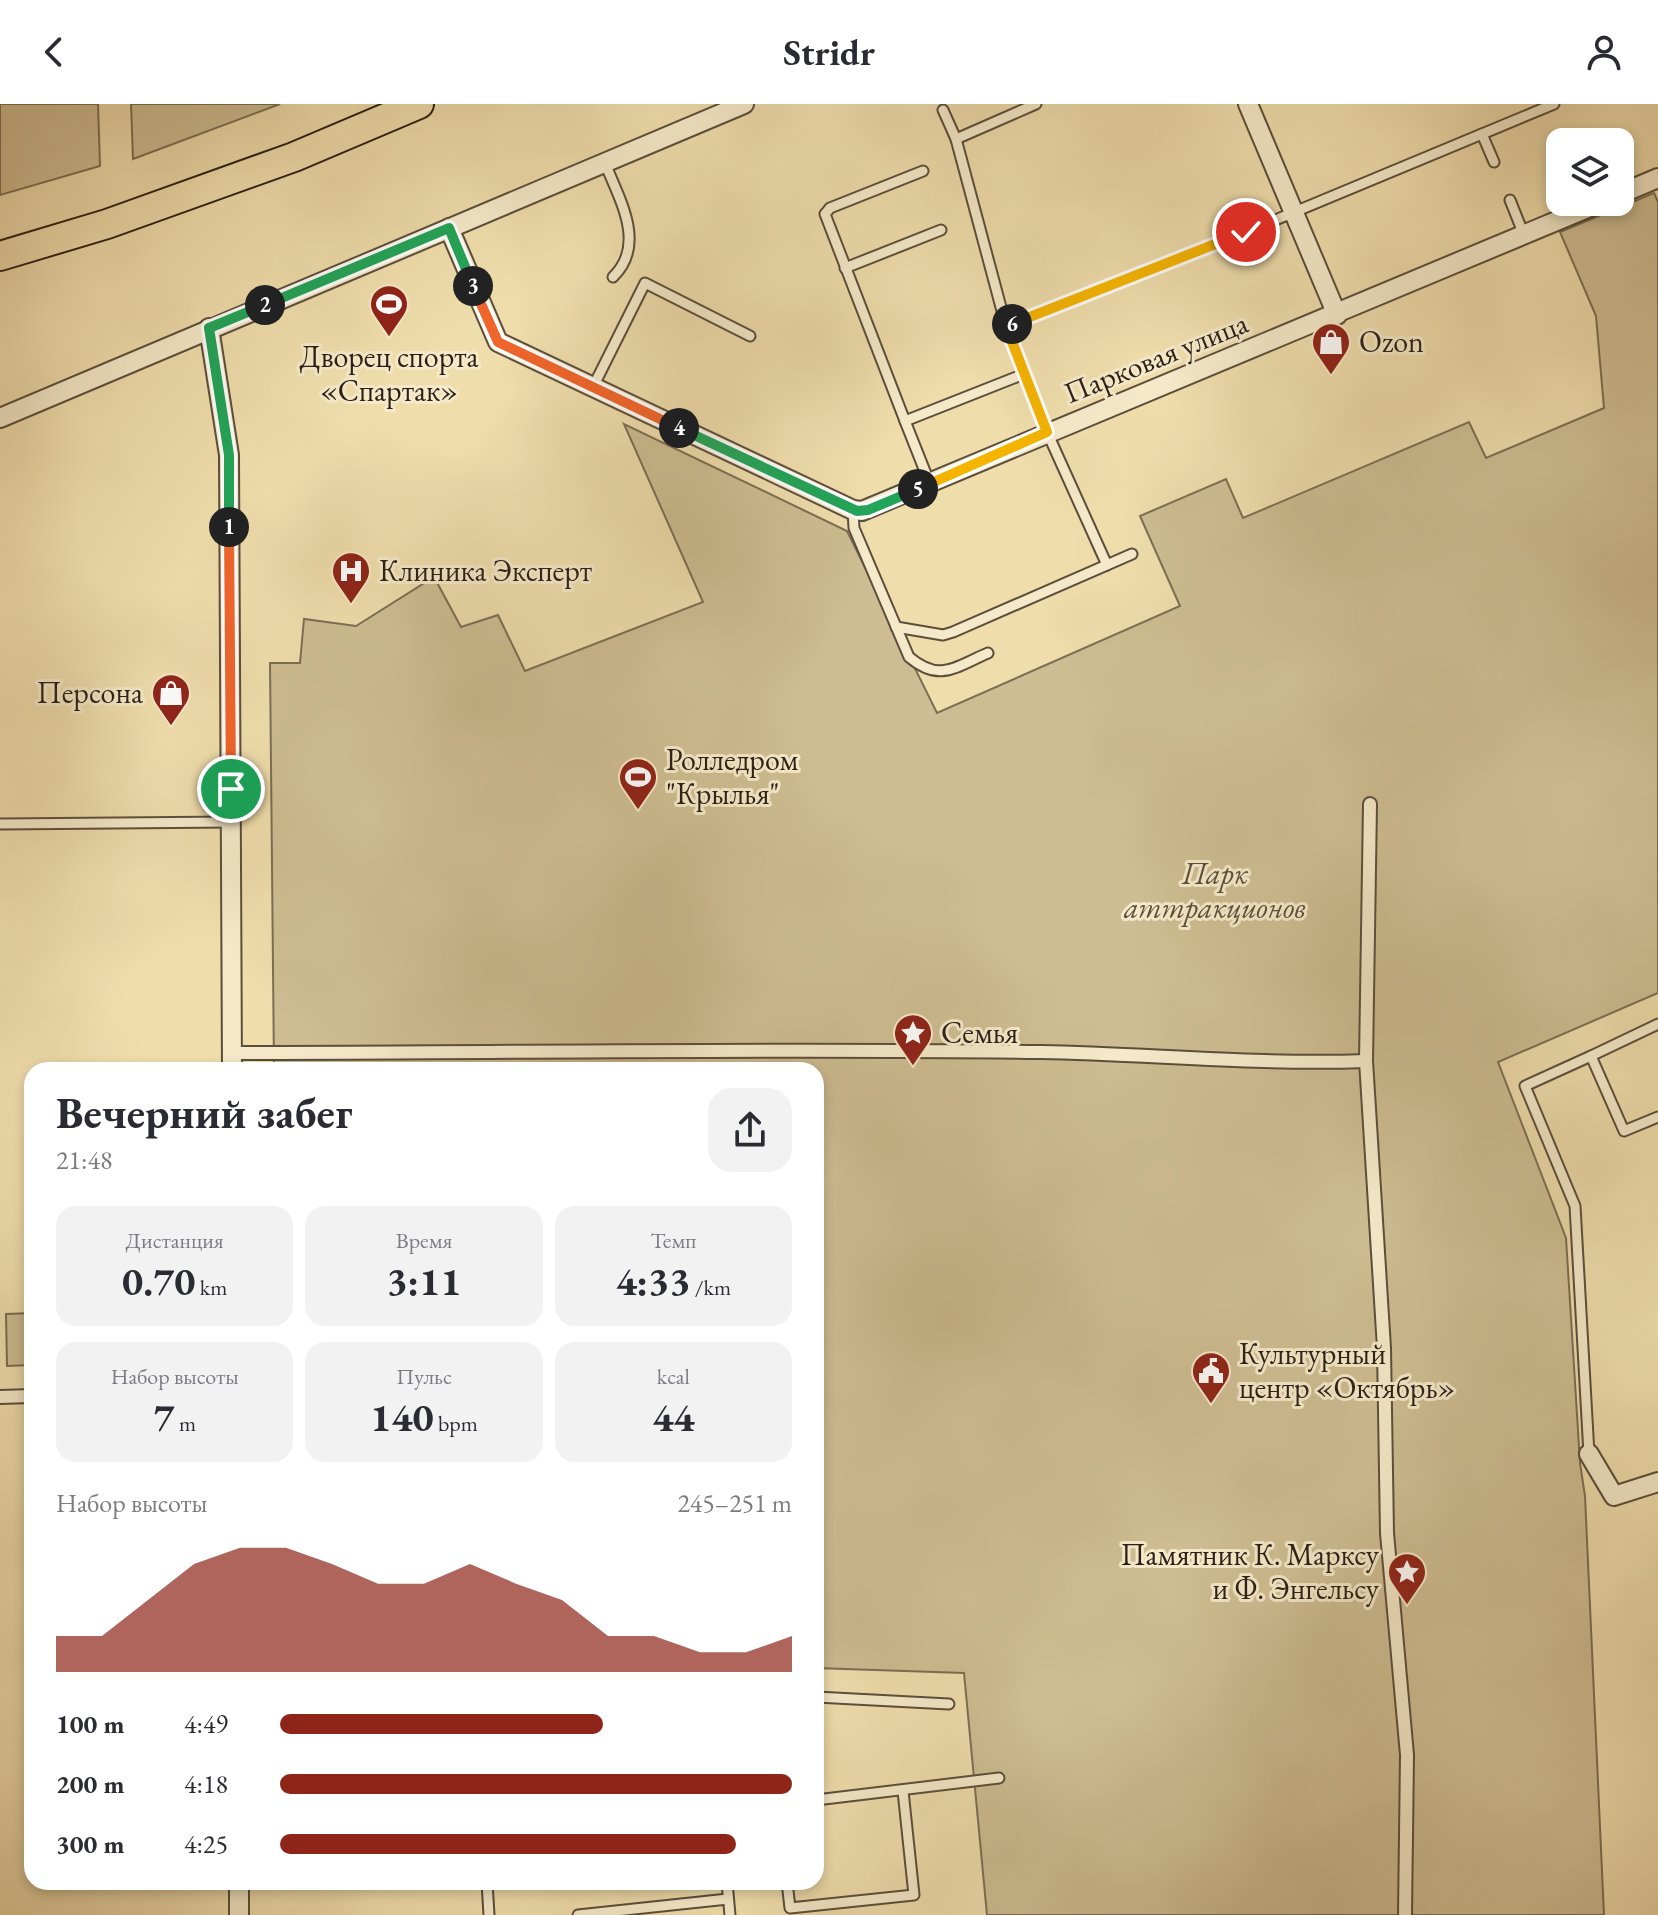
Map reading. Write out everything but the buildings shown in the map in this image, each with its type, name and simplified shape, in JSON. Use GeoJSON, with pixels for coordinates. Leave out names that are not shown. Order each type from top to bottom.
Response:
{"type":"FeatureCollection","features":[{"type":"Feature","properties":{"kind":"main road"},"geometry":{"type":"LineString","coordinates":[[0,256],[107,224],[294,157],[419,104]]}},
{"type":"Feature","properties":{"kind":"street"},"geometry":{"type":"LineString","coordinates":[[0,418],[744,104]]}},
{"type":"Feature","properties":{"kind":"street"},"geometry":{"type":"LineString","coordinates":[[1248,104],[1337,315]]}},
{"type":"Feature","properties":{"kind":"street"},"geometry":{"type":"LineString","coordinates":[[1634,188],[1658,178]]}},
{"type":"Feature","properties":{"kind":"street","name":"Парковая улица"},"geometry":{"type":"LineString","coordinates":[[853,510],[868,510],[1047,432],[1337,315],[1569,216]]}},
{"type":"Feature","properties":{"kind":"street"},"geometry":{"type":"LineString","coordinates":[[449,228],[498,342],[853,510]]}},
{"type":"Feature","properties":{"kind":"street"},"geometry":{"type":"LineString","coordinates":[[209,328],[229,455],[232,1061],[331,1054],[630,1049],[1041,1052],[1366,1061]]}},
{"type":"Feature","properties":{"kind":"street"},"geometry":{"type":"LineString","coordinates":[[1370,804],[1366,1061],[1384,1348],[1387,1533],[1407,1755],[1405,1915]]}},
{"type":"Feature","properties":{"kind":"street"},"geometry":{"type":"LineString","coordinates":[[0,1397],[24,1396]]}},
{"type":"Feature","properties":{"kind":"street"},"geometry":{"type":"LineString","coordinates":[[1589,1454],[1614,1496],[1658,1482]]}},
{"type":"Feature","properties":{"kind":"street"},"geometry":{"type":"LineString","coordinates":[[239,1890],[239,1915]]}},
{"type":"Feature","properties":{"kind":"lane"},"geometry":{"type":"LineString","coordinates":[[956,139],[1036,104]]}},
{"type":"Feature","properties":{"kind":"lane"},"geometry":{"type":"LineString","coordinates":[[1268,223],[1554,104]]}},
{"type":"Feature","properties":{"kind":"lane"},"geometry":{"type":"LineString","coordinates":[[943,110],[956,139],[1006,326],[1047,432],[1107,565]]}},
{"type":"Feature","properties":{"kind":"lane"},"geometry":{"type":"LineString","coordinates":[[1482,134],[1494,162]]}},
{"type":"Feature","properties":{"kind":"lane"},"geometry":{"type":"LineString","coordinates":[[605,163],[630,232],[627,255],[613,277]]}},
{"type":"Feature","properties":{"kind":"lane"},"geometry":{"type":"LineString","coordinates":[[923,171],[826,211],[825,217],[930,484]]}},
{"type":"Feature","properties":{"kind":"lane"},"geometry":{"type":"LineString","coordinates":[[1510,200],[1524,235]]}},
{"type":"Feature","properties":{"kind":"lane"},"geometry":{"type":"LineString","coordinates":[[845,268],[941,230]]}},
{"type":"Feature","properties":{"kind":"lane"},"geometry":{"type":"LineString","coordinates":[[1006,326],[1246,232]]}},
{"type":"Feature","properties":{"kind":"lane"},"geometry":{"type":"LineString","coordinates":[[593,387],[645,283],[750,336]]}},
{"type":"Feature","properties":{"kind":"lane"},"geometry":{"type":"LineString","coordinates":[[905,421],[1024,374]]}},
{"type":"Feature","properties":{"kind":"lane"},"geometry":{"type":"LineString","coordinates":[[853,510],[854,528],[909,657],[924,669],[944,672],[988,653]]}},
{"type":"Feature","properties":{"kind":"lane"},"geometry":{"type":"LineString","coordinates":[[896,627],[943,635],[953,632],[1132,554]]}},
{"type":"Feature","properties":{"kind":"lane"},"geometry":{"type":"LineString","coordinates":[[0,824],[231,822]]}},
{"type":"Feature","properties":{"kind":"lane"},"geometry":{"type":"LineString","coordinates":[[1589,1454],[1575,1206],[1525,1086],[1658,1024]]}},
{"type":"Feature","properties":{"kind":"lane"},"geometry":{"type":"LineString","coordinates":[[1591,1056],[1624,1131],[1658,1117]]}},
{"type":"Feature","properties":{"kind":"lane"},"geometry":{"type":"LineString","coordinates":[[824,1697],[949,1704]]}},
{"type":"Feature","properties":{"kind":"lane"},"geometry":{"type":"LineString","coordinates":[[824,1799],[999,1778]]}},
{"type":"Feature","properties":{"kind":"lane"},"geometry":{"type":"LineString","coordinates":[[788,1890],[790,1908],[914,1895],[903,1791]]}},
{"type":"Feature","properties":{"kind":"lane"},"geometry":{"type":"LineString","coordinates":[[487,1890],[489,1915]]}},
{"type":"Feature","properties":{"kind":"lane"},"geometry":{"type":"LineString","coordinates":[[727,1890],[730,1915]]}},
{"type":"Feature","properties":{"kind":"lane"},"geometry":{"type":"LineString","coordinates":[[578,1915],[728,1899]]}},
{"type":"Feature","properties":{"kind":"green space"},"geometry":{"type":"Polygon","coordinates":[[[0,104],[98,104],[100,166],[0,195],[0,104]]]}},
{"type":"Feature","properties":{"kind":"green space"},"geometry":{"type":"Polygon","coordinates":[[[131,104],[280,104],[133,159],[131,104]]]}},
{"type":"Feature","properties":{"kind":"green space","name":"Парк аттракционов"},"geometry":{"type":"Polygon","coordinates":[[[1654,193],[1658,202],[1658,993],[1498,1062],[1566,1238],[1580,1463],[1585,1496],[1604,1915],[987,1915],[964,1673],[824,1668],[824,1062],[274,1062],[270,663],[300,663],[304,619],[356,626],[434,577],[461,627],[498,615],[525,671],[703,602],[624,424],[847,531],[937,713],[1180,606],[1140,516],[1226,479],[1243,518],[1469,422],[1486,458],[1604,408],[1596,316],[1560,232],[1599,216],[1634,216],[1634,201],[1654,193]]]}},
{"type":"Feature","properties":{"kind":"green space"},"geometry":{"type":"Polygon","coordinates":[[[24,1313],[24,1365],[7,1366],[6,1314],[24,1313]]]}},
{"type":"Feature","properties":{"kind":"place","name":"Дворец спорта «Спартак»"},"geometry":{"type":"Point","coordinates":[389,338]}},
{"type":"Feature","properties":{"kind":"place","name":"Ozon"},"geometry":{"type":"Point","coordinates":[1331,376]}},
{"type":"Feature","properties":{"kind":"place","name":"Клиника Эксперт"},"geometry":{"type":"Point","coordinates":[351,605]}},
{"type":"Feature","properties":{"kind":"place","name":"Персона"},"geometry":{"type":"Point","coordinates":[171,727]}},
{"type":"Feature","properties":{"kind":"place","name":"Ролледром \"Крылья\""},"geometry":{"type":"Point","coordinates":[638,811]}},
{"type":"Feature","properties":{"kind":"place","name":"Семья"},"geometry":{"type":"Point","coordinates":[913,1067]}},
{"type":"Feature","properties":{"kind":"place","name":"Культурный центр «Октябрь»"},"geometry":{"type":"Point","coordinates":[1211,1405]}},
{"type":"Feature","properties":{"kind":"place","name":"Памятник К. Марксу и Ф. Энгельсу"},"geometry":{"type":"Point","coordinates":[1407,1606]}},
{"type":"Feature","properties":{"kind":"route"},"geometry":{"type":"LineString","coordinates":[[231,789],[229,455],[209,328],[449,228],[498,342],[853,510],[862,511],[1047,432],[1006,326],[1246,232]]}}]}
